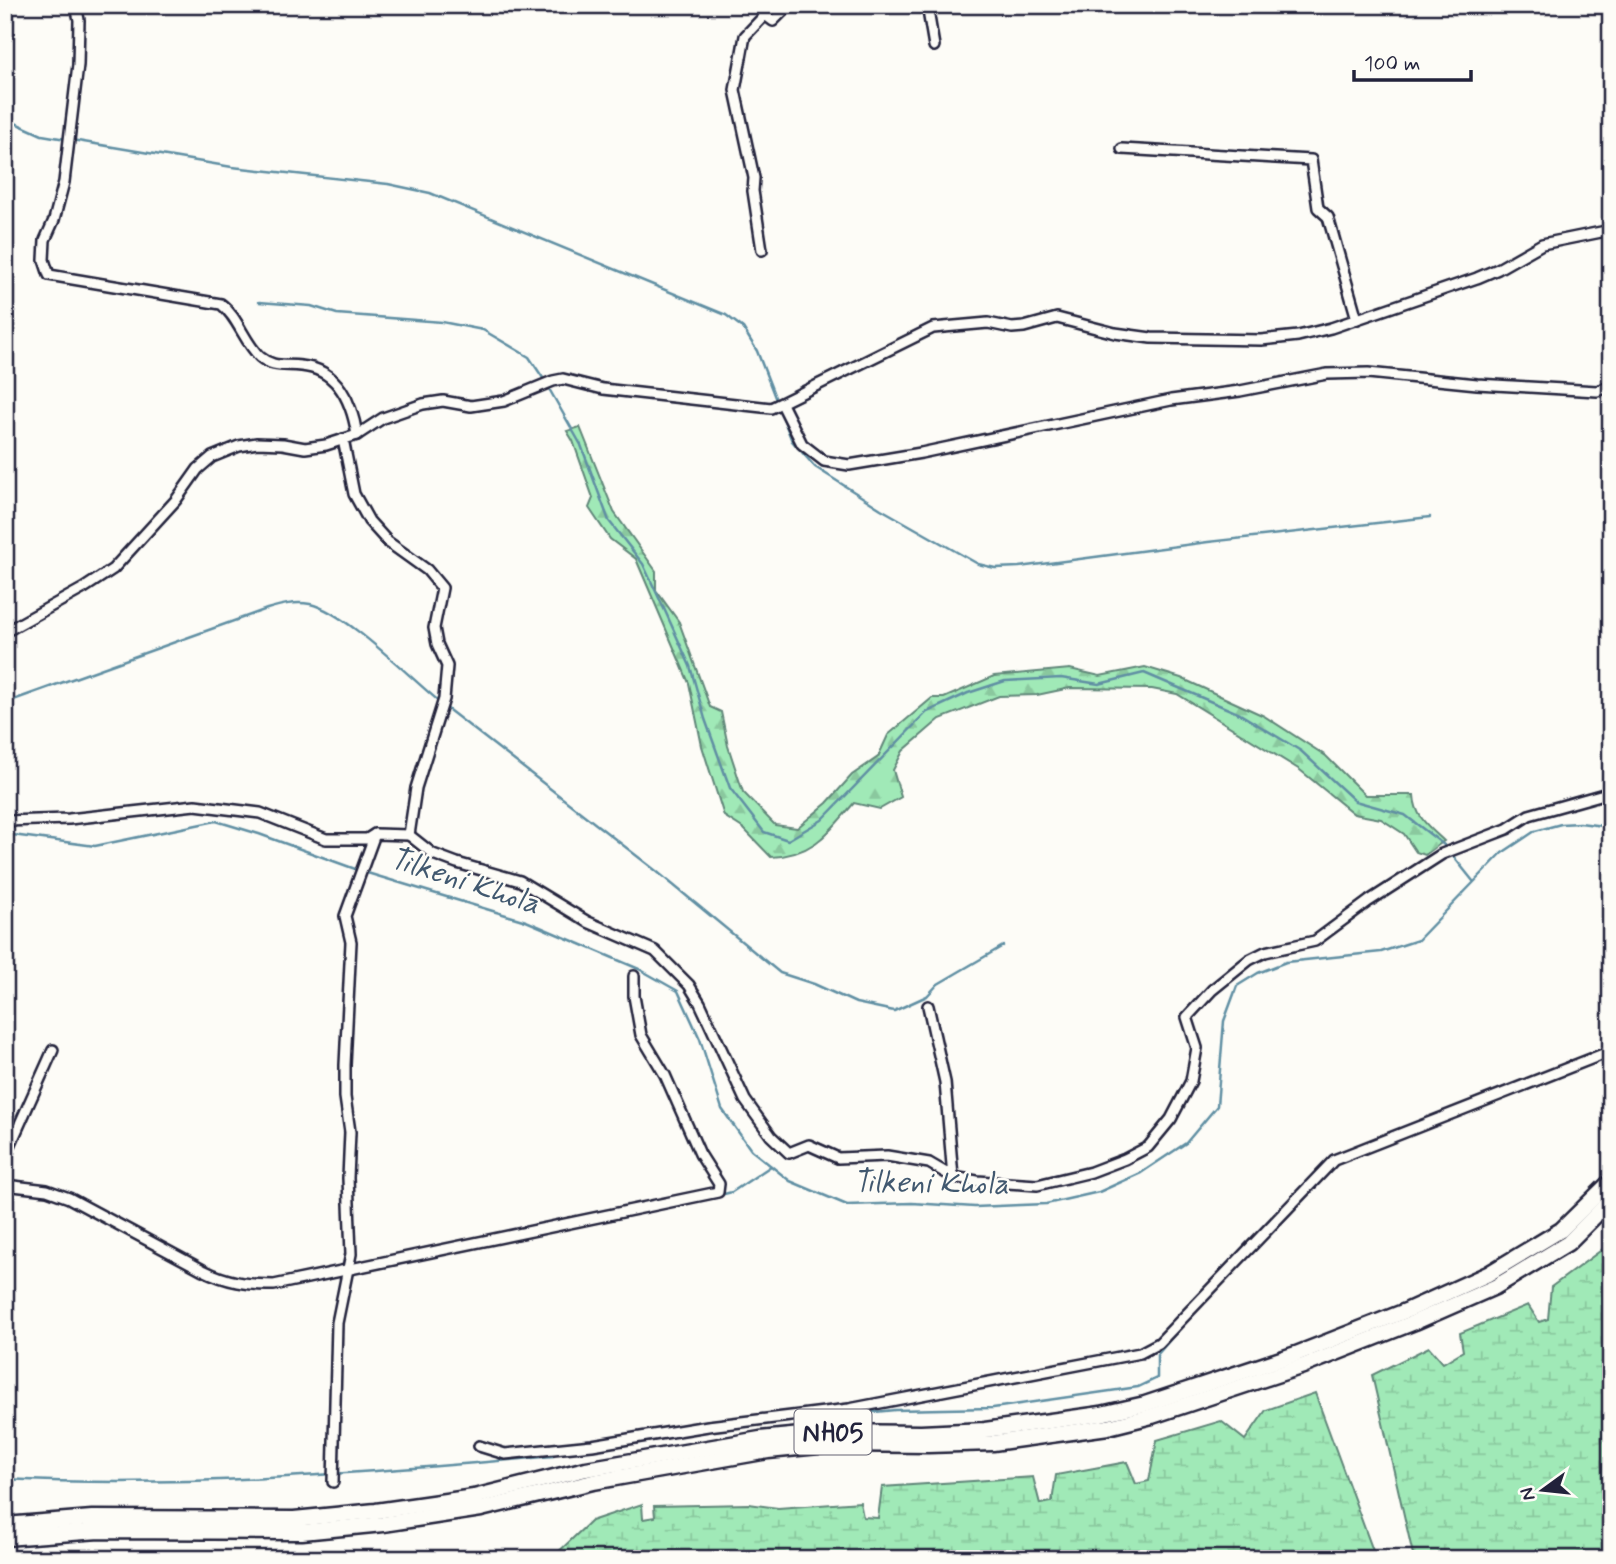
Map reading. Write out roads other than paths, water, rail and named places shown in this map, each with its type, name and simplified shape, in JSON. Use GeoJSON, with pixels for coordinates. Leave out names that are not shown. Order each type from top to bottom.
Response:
{"type":"FeatureCollection","features":[{"type":"Feature","properties":{"kind":"main road","name":"NH05"},"geometry":{"type":"LineString","coordinates":[[5,1525],[92,1518],[294,1519],[376,1511],[474,1497],[586,1469],[760,1439],[832,1432],[921,1433],[985,1430],[1101,1414],[1144,1404],[1296,1353],[1408,1310],[1488,1274],[1561,1230],[1611,1181]]}},
{"type":"Feature","properties":{"kind":"main road","name":"NH05"},"geometry":{"type":"LineString","coordinates":[[5,1538],[99,1531],[302,1532],[481,1509],[593,1482],[768,1451],[839,1444],[993,1443],[1108,1427],[1152,1416],[1303,1366],[1495,1287],[1568,1243],[1611,1200]]}},
{"type":"Feature","properties":{"kind":"street"},"geometry":{"type":"LineString","coordinates":[[76,5],[79,20],[78,65],[64,182],[54,220],[45,240],[44,260],[48,275],[221,304],[229,310],[248,344],[261,358],[275,365],[300,365],[318,369],[332,379],[345,393],[354,411],[357,435]]}},
{"type":"Feature","properties":{"kind":"street"},"geometry":{"type":"LineString","coordinates":[[762,250],[753,191],[754,178],[735,90],[745,36],[765,15],[773,21],[789,5]]}},
{"type":"Feature","properties":{"kind":"street"},"geometry":{"type":"LineString","coordinates":[[927,5],[934,46]]}},
{"type":"Feature","properties":{"kind":"street"},"geometry":{"type":"LineString","coordinates":[[1122,149],[1311,160],[1318,208],[1328,217],[1357,319]]}},
{"type":"Feature","properties":{"kind":"street"},"geometry":{"type":"LineString","coordinates":[[5,632],[113,569],[176,500],[198,469],[212,457],[239,446],[257,443],[283,443],[305,448],[326,445],[357,435],[383,418],[424,404],[443,401],[471,406],[504,401],[553,381],[564,380],[603,389],[771,408],[933,328],[988,323],[1012,328],[1057,318],[1115,333],[1151,338],[1261,340],[1298,336],[1477,278],[1498,270],[1542,244],[1611,230]]}},
{"type":"Feature","properties":{"kind":"street"},"geometry":{"type":"LineString","coordinates":[[782,404],[802,444],[824,461],[849,465],[921,453],[1171,400],[1240,391],[1327,374],[1368,373],[1597,391],[1611,386]]}},
{"type":"Feature","properties":{"kind":"street"},"geometry":{"type":"LineString","coordinates":[[343,439],[354,494],[369,521],[388,542],[427,570],[442,588],[435,628],[437,644],[447,666],[443,704],[416,788],[409,835]]}},
{"type":"Feature","properties":{"kind":"street"},"geometry":{"type":"LineString","coordinates":[[5,821],[69,819],[195,805],[260,813],[326,839],[367,839],[375,834],[409,835],[433,854],[520,881],[588,922],[655,951],[689,985],[745,1100],[771,1136],[789,1153],[809,1145],[838,1158],[887,1156],[929,1163],[953,1177],[1037,1185],[1091,1172],[1148,1147],[1171,1119],[1191,1081],[1197,1048],[1187,1017],[1212,990],[1248,960],[1265,952],[1315,941],[1368,901],[1442,854],[1507,829],[1529,815],[1611,792]]}},
{"type":"Feature","properties":{"kind":"street"},"geometry":{"type":"LineString","coordinates":[[333,1477],[337,1323],[351,1254],[348,1178],[350,1132],[345,1097],[345,1065],[351,942],[345,916],[351,893],[375,834]]}},
{"type":"Feature","properties":{"kind":"street"},"geometry":{"type":"LineString","coordinates":[[5,1185],[47,1190],[69,1198],[224,1280],[247,1285],[274,1285],[718,1192],[719,1184],[700,1154],[665,1076],[641,1035],[634,996],[634,976]]}},
{"type":"Feature","properties":{"kind":"street"},"geometry":{"type":"LineString","coordinates":[[928,1006],[945,1082],[953,1177]]}},
{"type":"Feature","properties":{"kind":"street"},"geometry":{"type":"LineString","coordinates":[[5,1157],[53,1050]]}},
{"type":"Feature","properties":{"kind":"street"},"geometry":{"type":"LineString","coordinates":[[480,1446],[505,1454],[592,1445],[708,1426],[849,1409],[1140,1353],[1159,1343],[1334,1160],[1611,1051]]}},
{"type":"Feature","properties":{"kind":"waterway"},"geometry":{"type":"LineString","coordinates":[[5,104],[13,122],[42,135],[232,167],[388,184],[430,193],[726,315],[743,328],[757,351],[792,441],[815,467],[881,509],[978,564],[995,568],[1019,567],[1430,517]]}},
{"type":"Feature","properties":{"kind":"waterway"},"geometry":{"type":"LineString","coordinates":[[259,302],[311,306],[337,314],[442,322],[483,330],[529,357],[545,381]]}},
{"type":"Feature","properties":{"kind":"waterway"},"geometry":{"type":"LineString","coordinates":[[548,387],[581,445],[609,521],[643,564],[666,613],[690,666],[705,719],[730,788],[764,832],[788,840],[822,820],[927,712],[968,693],[1005,681],[1061,678],[1099,684],[1144,673],[1240,714],[1301,751],[1355,801],[1405,815],[1444,845]]}},
{"type":"Feature","properties":{"kind":"waterway"},"geometry":{"type":"LineString","coordinates":[[5,703],[267,609],[299,603],[325,609],[341,619],[440,702]]}},
{"type":"Feature","properties":{"kind":"waterway"},"geometry":{"type":"LineString","coordinates":[[445,707],[655,870],[780,973],[814,984],[856,1003],[894,1011],[927,996],[938,984],[1003,946]]}},
{"type":"Feature","properties":{"kind":"waterway","name":"Tilkeni Khola"},"geometry":{"type":"LineString","coordinates":[[5,834],[95,846],[216,821],[358,870]]}},
{"type":"Feature","properties":{"kind":"waterway","name":"Tilkeni Khola"},"geometry":{"type":"LineString","coordinates":[[364,872],[526,921],[639,969],[678,991],[700,1039],[722,1109],[751,1150],[790,1181],[847,1205],[912,1203],[975,1207],[1046,1204],[1099,1192],[1141,1173],[1186,1143],[1217,1106],[1224,1021],[1237,986],[1258,973],[1286,962],[1381,952],[1418,940],[1502,853],[1535,831],[1561,824],[1580,823],[1611,827]]}},
{"type":"Feature","properties":{"kind":"waterway"},"geometry":{"type":"LineString","coordinates":[[1453,856],[1473,881]]}},
{"type":"Feature","properties":{"kind":"waterway"},"geometry":{"type":"LineString","coordinates":[[720,1195],[732,1192],[771,1166]]}},
{"type":"Feature","properties":{"kind":"waterway"},"geometry":{"type":"LineString","coordinates":[[5,1190],[15,1190]]}},
{"type":"Feature","properties":{"kind":"waterway"},"geometry":{"type":"LineString","coordinates":[[120,1231],[192,1269]]}},
{"type":"Feature","properties":{"kind":"waterway"},"geometry":{"type":"LineString","coordinates":[[204,1275],[233,1286],[264,1289]]}},
{"type":"Feature","properties":{"kind":"waterway"},"geometry":{"type":"LineString","coordinates":[[854,1414],[895,1410],[993,1408],[1138,1387],[1157,1378],[1157,1355],[1193,1313]]}},
{"type":"Feature","properties":{"kind":"waterway"},"geometry":{"type":"LineString","coordinates":[[5,1479],[74,1482],[211,1480],[349,1473],[554,1456]]}}]}
